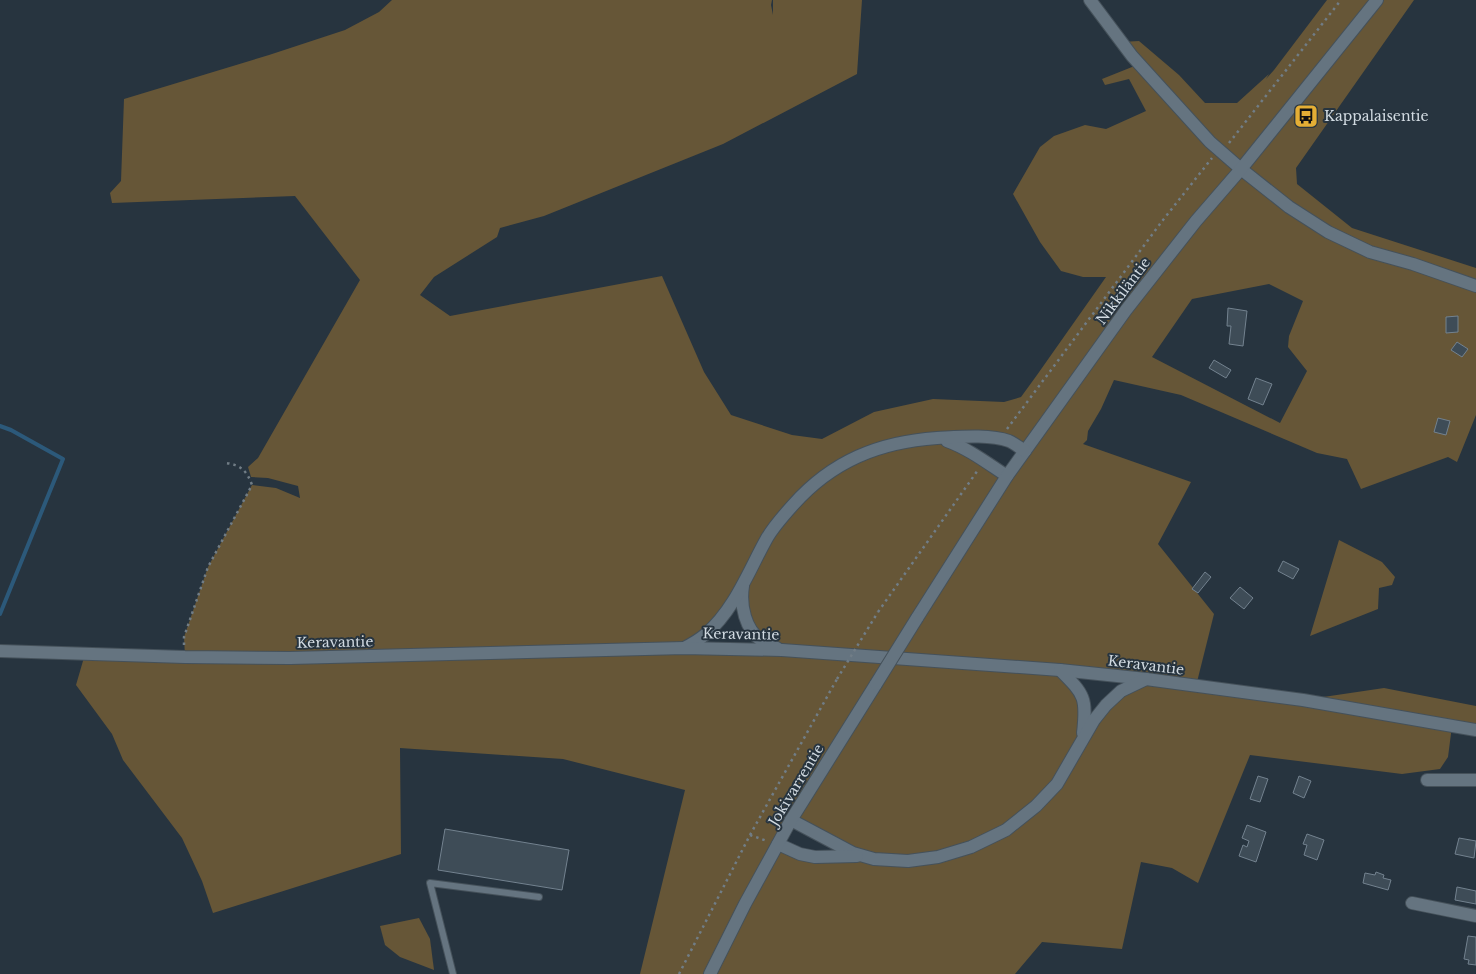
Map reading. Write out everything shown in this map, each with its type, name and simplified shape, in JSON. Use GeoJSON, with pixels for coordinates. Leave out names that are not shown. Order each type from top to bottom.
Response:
{"type":"FeatureCollection","features":[{"type":"Feature","properties":{"kind":"main road"},"geometry":{"type":"LineString","coordinates":[[1090,0],[1132,56],[1210,142],[1241,170],[1289,207],[1328,232],[1370,252],[1414,264],[1476,286]]}},
{"type":"Feature","properties":{"kind":"main road","name":"Nikkiläntie"},"geometry":{"type":"LineString","coordinates":[[917,618],[1007,476],[1126,310],[1378,0]]}},
{"type":"Feature","properties":{"kind":"main road"},"geometry":{"type":"LineString","coordinates":[[684,648],[707,633],[732,602],[769,535],[790,508],[819,480],[840,465],[866,452],[892,444],[940,438],[1000,439],[1010,442],[1025,451]]}},
{"type":"Feature","properties":{"kind":"main road"},"geometry":{"type":"LineString","coordinates":[[940,438],[961,446],[1007,476]]}},
{"type":"Feature","properties":{"kind":"main road"},"geometry":{"type":"LineString","coordinates":[[744,580],[742,595],[748,625],[761,640],[782,650]]}},
{"type":"Feature","properties":{"kind":"main road","name":"Jokivarrentie"},"geometry":{"type":"LineString","coordinates":[[710,974],[745,904],[791,820],[917,618]]}},
{"type":"Feature","properties":{"kind":"main road","name":"Keravantie"},"geometry":{"type":"LineString","coordinates":[[0,651],[185,657],[300,658],[684,648],[782,650],[1060,670],[1146,679],[1303,700],[1476,730]]}},
{"type":"Feature","properties":{"kind":"main road"},"geometry":{"type":"LineString","coordinates":[[1060,670],[1081,693],[1086,708],[1083,738]]}},
{"type":"Feature","properties":{"kind":"main road"},"geometry":{"type":"LineString","coordinates":[[791,820],[862,856],[874,859],[908,860],[938,856],[972,847],[1006,830],[1036,806],[1057,784],[1094,720],[1106,705],[1121,691],[1146,679]]}},
{"type":"Feature","properties":{"kind":"main road"},"geometry":{"type":"LineString","coordinates":[[1427,780],[1476,780]]}},
{"type":"Feature","properties":{"kind":"main road"},"geometry":{"type":"LineString","coordinates":[[778,844],[800,854],[815,856],[862,856]]}},
{"type":"Feature","properties":{"kind":"main road"},"geometry":{"type":"LineString","coordinates":[[1412,903],[1476,916]]}},
{"type":"Feature","properties":{"kind":"lane"},"geometry":{"type":"LineString","coordinates":[[453,974],[430,883],[540,897]]}},
{"type":"Feature","properties":{"kind":"path"},"geometry":{"type":"LineString","coordinates":[[1229,143],[1341,0]]}},
{"type":"Feature","properties":{"kind":"path"},"geometry":{"type":"LineString","coordinates":[[1005,431],[1163,220],[1210,161]]}},
{"type":"Feature","properties":{"kind":"path"},"geometry":{"type":"LineString","coordinates":[[185,657],[184,638],[208,566],[252,485],[248,475],[236,464],[226,463]]}},
{"type":"Feature","properties":{"kind":"path"},"geometry":{"type":"LineString","coordinates":[[679,974],[750,835],[837,680],[878,612],[978,470]]}},
{"type":"Feature","properties":{"kind":"path"},"geometry":{"type":"LineString","coordinates":[[750,835],[778,844]]}},
{"type":"Feature","properties":{"kind":"shaded area"},"geometry":{"type":"Polygon","coordinates":[[[392,0],[772,0],[773,15],[773,0],[862,0],[857,74],[723,144],[544,216],[500,228],[497,237],[434,277],[420,295],[450,316],[662,276],[704,372],[731,415],[792,435],[822,439],[874,412],[933,399],[1004,402],[1021,397],[1106,277],[1083,277],[1061,271],[1040,242],[1013,194],[1040,147],[1054,136],[1085,125],[1106,129],[1146,111],[1129,79],[1105,85],[1102,79],[1137,65],[1121,42],[1139,41],[1179,75],[1205,103],[1237,103],[1274,70],[1327,0],[1414,0],[1296,168],[1297,184],[1352,228],[1476,268],[1476,415],[1457,462],[1448,457],[1361,489],[1347,459],[1317,453],[1181,395],[1114,380],[1101,409],[1088,431],[1087,440],[1083,444],[1191,482],[1158,544],[1214,614],[1196,686],[1303,700],[1384,688],[1476,706],[1476,735],[1452,726],[1448,757],[1440,769],[1402,774],[1250,755],[1198,883],[1172,868],[1141,862],[1122,949],[1042,942],[1015,974],[640,974],[685,790],[563,759],[400,748],[401,854],[213,913],[202,881],[182,838],[123,760],[112,734],[76,685],[85,654],[185,657],[184,637],[208,567],[252,485],[276,488],[300,498],[298,486],[268,478],[251,477],[248,467],[258,458],[360,280],[295,196],[112,203],[110,193],[121,181],[124,99],[345,30],[379,12],[392,0]],[[1269,284],[1192,299],[1152,357],[1280,423],[1307,371],[1288,347],[1289,336],[1303,301],[1269,284]],[[941,437],[1007,476],[1025,451],[1010,442],[941,437]],[[742,595],[685,647],[782,650],[761,641],[742,595]],[[1061,671],[1094,720],[1145,680],[1061,671]],[[791,820],[778,844],[815,857],[848,856],[791,820]]]}},
{"type":"Feature","properties":{"kind":"shaded area"},"geometry":{"type":"Polygon","coordinates":[[[1339,540],[1382,562],[1395,577],[1392,585],[1379,588],[1378,609],[1310,636],[1339,540]]]}},
{"type":"Feature","properties":{"kind":"shaded area"},"geometry":{"type":"Polygon","coordinates":[[[419,918],[430,939],[434,970],[400,957],[385,945],[380,926],[419,918]]]}},
{"type":"Feature","properties":{"kind":"building"},"geometry":{"type":"Polygon","coordinates":[[[1228,308],[1247,311],[1243,346],[1229,344],[1231,326],[1227,326],[1228,308]]]}},
{"type":"Feature","properties":{"kind":"building"},"geometry":{"type":"Polygon","coordinates":[[[1458,316],[1458,332],[1446,333],[1446,317],[1458,316]]]}},
{"type":"Feature","properties":{"kind":"building"},"geometry":{"type":"Polygon","coordinates":[[[1457,342],[1468,349],[1462,357],[1451,350],[1457,342]]]}},
{"type":"Feature","properties":{"kind":"building"},"geometry":{"type":"Polygon","coordinates":[[[1214,360],[1231,370],[1226,378],[1209,368],[1214,360]]]}},
{"type":"Feature","properties":{"kind":"building"},"geometry":{"type":"Polygon","coordinates":[[[1256,378],[1272,384],[1263,405],[1248,399],[1256,378]]]}},
{"type":"Feature","properties":{"kind":"building"},"geometry":{"type":"Polygon","coordinates":[[[1438,418],[1450,421],[1446,435],[1434,432],[1438,418]]]}},
{"type":"Feature","properties":{"kind":"building"},"geometry":{"type":"Polygon","coordinates":[[[1283,561],[1299,569],[1293,579],[1278,571],[1283,561]]]}},
{"type":"Feature","properties":{"kind":"building"},"geometry":{"type":"Polygon","coordinates":[[[1205,572],[1211,577],[1198,593],[1192,589],[1205,572]]]}},
{"type":"Feature","properties":{"kind":"building"},"geometry":{"type":"Polygon","coordinates":[[[1240,587],[1253,598],[1244,609],[1230,598],[1240,587]]]}},
{"type":"Feature","properties":{"kind":"building"},"geometry":{"type":"Polygon","coordinates":[[[1258,776],[1268,779],[1260,802],[1250,799],[1258,776]]]}},
{"type":"Feature","properties":{"kind":"building"},"geometry":{"type":"Polygon","coordinates":[[[1299,776],[1311,781],[1304,798],[1293,793],[1299,776]]]}},
{"type":"Feature","properties":{"kind":"building"},"geometry":{"type":"Polygon","coordinates":[[[1247,825],[1266,832],[1256,862],[1239,856],[1243,845],[1247,847],[1249,841],[1242,838],[1247,825]]]}},
{"type":"Feature","properties":{"kind":"building"},"geometry":{"type":"Polygon","coordinates":[[[445,829],[569,850],[562,890],[438,870],[445,829]]]}},
{"type":"Feature","properties":{"kind":"building"},"geometry":{"type":"Polygon","coordinates":[[[1307,834],[1324,840],[1317,860],[1304,855],[1307,845],[1303,844],[1307,834]]]}},
{"type":"Feature","properties":{"kind":"building"},"geometry":{"type":"Polygon","coordinates":[[[1459,838],[1476,841],[1474,858],[1455,854],[1459,838]]]}},
{"type":"Feature","properties":{"kind":"building"},"geometry":{"type":"Polygon","coordinates":[[[1376,872],[1384,875],[1383,878],[1391,880],[1388,890],[1363,883],[1365,873],[1375,875],[1376,872]]]}},
{"type":"Feature","properties":{"kind":"building"},"geometry":{"type":"Polygon","coordinates":[[[1457,887],[1476,891],[1476,904],[1455,900],[1457,887]]]}},
{"type":"Feature","properties":{"kind":"building"},"geometry":{"type":"Polygon","coordinates":[[[1468,936],[1476,937],[1476,965],[1468,964],[1469,960],[1464,959],[1468,936]]]}},
{"type":"Feature","properties":{"kind":"waterway"},"geometry":{"type":"LineString","coordinates":[[0,426],[11,430],[63,459],[0,614]]}},
{"type":"Feature","properties":{"kind":"place","name":"Kappalaisentie"},"geometry":{"type":"Point","coordinates":[1306,116]}}]}
